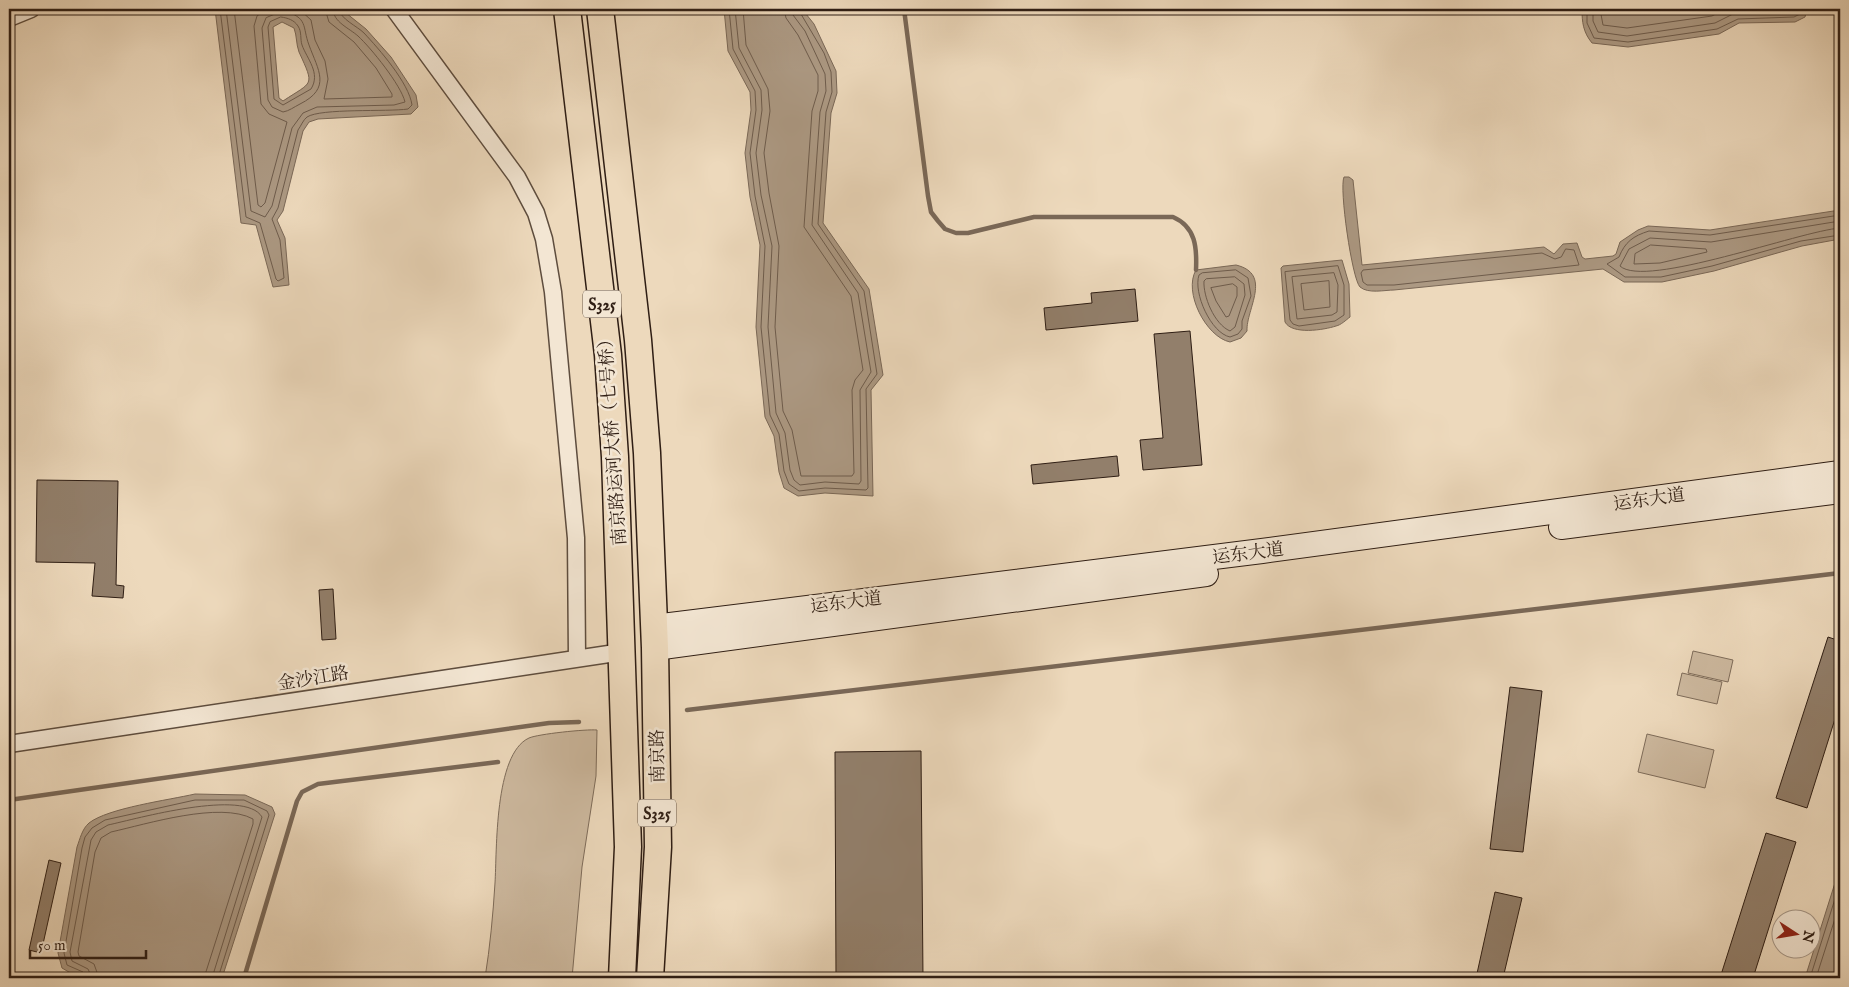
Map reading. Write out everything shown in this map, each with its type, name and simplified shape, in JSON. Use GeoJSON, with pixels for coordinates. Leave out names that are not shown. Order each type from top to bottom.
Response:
{"type":"FeatureCollection","features":[{"type":"Feature","properties":{"kind":"main road","name":"南京路运河大桥（七号桥）"},"geometry":{"type":"LineString","coordinates":[[567,9],[608,355],[621,600]]}},
{"type":"Feature","properties":{"kind":"main road","name":"南京路运河大桥（七号桥）"},"geometry":{"type":"LineString","coordinates":[[600,9],[639,350],[647,453],[653,593]]}},
{"type":"Feature","properties":{"kind":"main road","name":"运东大道"},"geometry":{"type":"LineString","coordinates":[[655,637],[1840,473]]}},
{"type":"Feature","properties":{"kind":"main road","name":"运东大道"},"geometry":{"type":"LineString","coordinates":[[655,637],[1840,491]]}},
{"type":"Feature","properties":{"kind":"main road","name":"南京路"},"geometry":{"type":"LineString","coordinates":[[650,978],[658,846],[653,593]]}},
{"type":"Feature","properties":{"kind":"main road","name":"南京路"},"geometry":{"type":"LineString","coordinates":[[621,600],[628,847],[622,978]]}},
{"type":"Feature","properties":{"kind":"street"},"geometry":{"type":"LineString","coordinates":[[9,18],[31,9]]}},
{"type":"Feature","properties":{"kind":"street"},"geometry":{"type":"LineString","coordinates":[[394,9],[517,177],[536,213],[544,240],[553,292],[576,538],[577,658]]}},
{"type":"Feature","properties":{"kind":"street","name":"金沙江路"},"geometry":{"type":"LineString","coordinates":[[9,744],[622,652]]}},
{"type":"Feature","properties":{"kind":"shaded area"},"geometry":{"type":"Polygon","coordinates":[[[1693,651],[1733,660],[1728,682],[1688,673],[1693,651]]]}},
{"type":"Feature","properties":{"kind":"shaded area"},"geometry":{"type":"Polygon","coordinates":[[[1682,673],[1722,682],[1717,704],[1677,695],[1682,673]]]}},
{"type":"Feature","properties":{"kind":"shaded area"},"geometry":{"type":"Polygon","coordinates":[[[597,730],[596,776],[582,867],[572,978],[485,978],[495,883],[497,827],[503,782],[509,763],[518,748],[529,738],[562,732],[597,730]]]}},
{"type":"Feature","properties":{"kind":"shaded area"},"geometry":{"type":"Polygon","coordinates":[[[1647,734],[1714,750],[1705,788],[1638,772],[1647,734]]]}},
{"type":"Feature","properties":{"kind":"water"},"geometry":{"type":"Polygon","coordinates":[[[215,9],[341,9],[366,29],[391,57],[416,95],[418,107],[411,114],[318,119],[309,122],[303,131],[283,211],[277,220],[285,238],[289,285],[273,287],[256,225],[241,223],[215,9]],[[282,22],[273,27],[279,98],[283,101],[305,86],[309,78],[298,49],[294,28],[282,22]]]}},
{"type":"Feature","properties":{"kind":"water"},"geometry":{"type":"Polygon","coordinates":[[[724,9],[802,9],[814,24],[836,71],[837,93],[831,113],[823,223],[869,289],[883,375],[871,390],[873,496],[825,493],[798,496],[784,488],[779,472],[774,436],[765,417],[756,327],[760,245],[750,197],[745,153],[751,110],[750,92],[728,51],[724,9]]]}},
{"type":"Feature","properties":{"kind":"water"},"geometry":{"type":"Polygon","coordinates":[[[1582,9],[1807,9],[1805,17],[1795,22],[1739,23],[1719,34],[1628,47],[1592,43],[1584,27],[1582,9]]]}},
{"type":"Feature","properties":{"kind":"water"},"geometry":{"type":"Polygon","coordinates":[[[1344,177],[1349,177],[1353,180],[1362,265],[1544,247],[1554,254],[1563,244],[1577,243],[1582,257],[1585,259],[1613,256],[1616,254],[1620,242],[1648,226],[1710,230],[1840,210],[1840,239],[1802,246],[1714,271],[1662,282],[1624,282],[1603,269],[1372,291],[1360,287],[1353,268],[1343,198],[1344,177]]]}},
{"type":"Feature","properties":{"kind":"water"},"geometry":{"type":"Polygon","coordinates":[[[1342,260],[1349,284],[1350,317],[1338,325],[1324,329],[1301,330],[1289,326],[1285,322],[1281,268],[1283,266],[1342,260]]]}},
{"type":"Feature","properties":{"kind":"water"},"geometry":{"type":"Polygon","coordinates":[[[1236,265],[1247,270],[1253,276],[1255,293],[1247,331],[1241,338],[1230,342],[1213,332],[1205,323],[1199,312],[1192,290],[1196,270],[1236,265]]]}},
{"type":"Feature","properties":{"kind":"water"},"geometry":{"type":"Polygon","coordinates":[[[195,794],[245,795],[272,807],[275,814],[222,978],[92,978],[74,975],[62,968],[58,953],[77,847],[87,825],[110,813],[195,794]]]}},
{"type":"Feature","properties":{"kind":"water"},"geometry":{"type":"Polygon","coordinates":[[[1840,867],[1840,958],[1834,978],[1805,978],[1811,960],[1822,960],[1822,924],[1840,867]]]}},
{"type":"Feature","properties":{"kind":"building"},"geometry":{"type":"Polygon","coordinates":[[[1135,289],[1138,321],[1046,330],[1044,308],[1092,303],[1091,293],[1135,289]]]}},
{"type":"Feature","properties":{"kind":"building"},"geometry":{"type":"Polygon","coordinates":[[[1190,331],[1202,465],[1143,470],[1140,440],[1163,438],[1154,334],[1190,331]]]}},
{"type":"Feature","properties":{"kind":"building"},"geometry":{"type":"Polygon","coordinates":[[[1117,456],[1119,476],[1033,484],[1031,465],[1117,456]]]}},
{"type":"Feature","properties":{"kind":"building"},"geometry":{"type":"Polygon","coordinates":[[[37,480],[118,481],[116,585],[124,586],[123,598],[92,596],[95,563],[36,562],[37,480]]]}},
{"type":"Feature","properties":{"kind":"building"},"geometry":{"type":"Polygon","coordinates":[[[333,589],[336,639],[322,640],[319,590],[333,589]]]}},
{"type":"Feature","properties":{"kind":"building"},"geometry":{"type":"Polygon","coordinates":[[[1828,637],[1840,641],[1840,703],[1807,808],[1776,798],[1828,637]]]}},
{"type":"Feature","properties":{"kind":"building"},"geometry":{"type":"Polygon","coordinates":[[[1510,687],[1542,691],[1523,852],[1490,849],[1510,687]]]}},
{"type":"Feature","properties":{"kind":"building"},"geometry":{"type":"Polygon","coordinates":[[[921,751],[923,978],[836,978],[835,752],[921,751]]]}},
{"type":"Feature","properties":{"kind":"building"},"geometry":{"type":"Polygon","coordinates":[[[1766,833],[1796,842],[1774,910],[1772,910],[1772,918],[1753,978],[1720,978],[1766,833]]]}},
{"type":"Feature","properties":{"kind":"building"},"geometry":{"type":"Polygon","coordinates":[[[49,860],[61,863],[41,953],[29,950],[49,860]]]}},
{"type":"Feature","properties":{"kind":"building"},"geometry":{"type":"Polygon","coordinates":[[[1495,892],[1522,898],[1503,978],[1476,978],[1495,892]]]}},
{"type":"Feature","properties":{"kind":"waterway"},"geometry":{"type":"LineString","coordinates":[[904,9],[928,196],[931,212],[945,229],[956,233],[968,233],[1034,217],[1173,217],[1181,221],[1191,232],[1195,246],[1196,270]]}},
{"type":"Feature","properties":{"kind":"waterway"},"geometry":{"type":"LineString","coordinates":[[687,710],[1840,573]]}},
{"type":"Feature","properties":{"kind":"waterway"},"geometry":{"type":"LineString","coordinates":[[9,800],[549,723],[579,722]]}},
{"type":"Feature","properties":{"kind":"waterway"},"geometry":{"type":"LineString","coordinates":[[244,978],[297,801],[302,792],[318,784],[498,762]]}}]}
